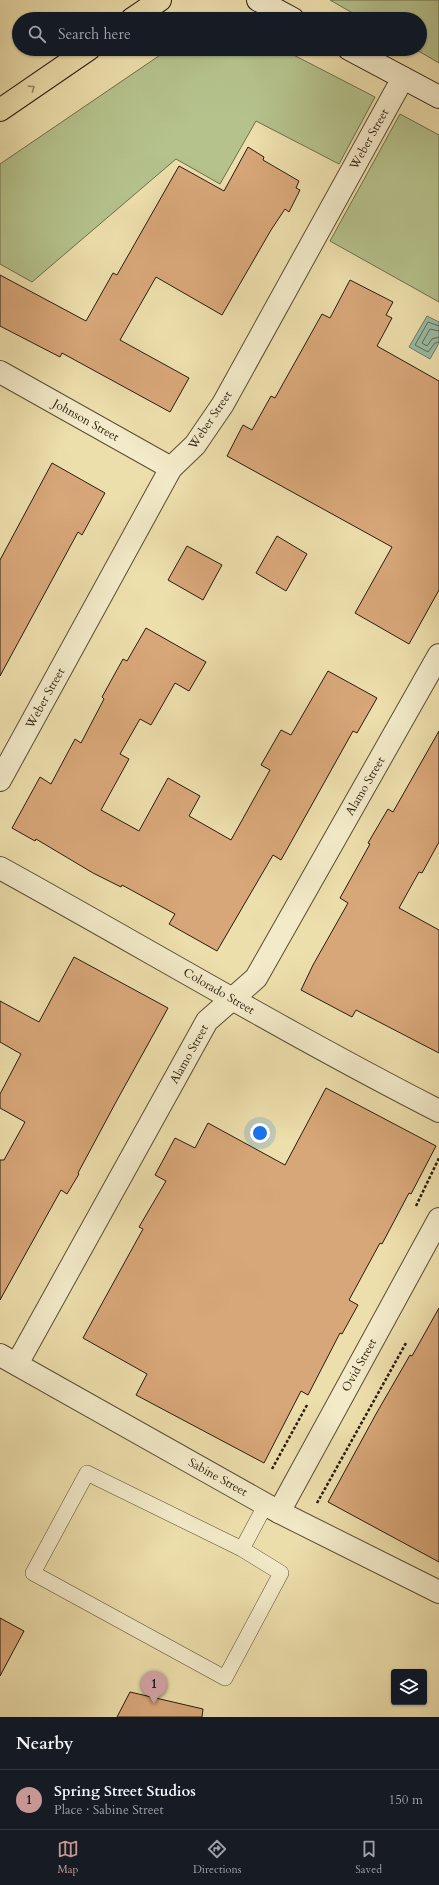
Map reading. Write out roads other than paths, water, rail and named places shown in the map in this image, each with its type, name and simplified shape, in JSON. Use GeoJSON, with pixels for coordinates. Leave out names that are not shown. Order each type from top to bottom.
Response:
{"type":"FeatureCollection","features":[{"type":"Feature","properties":{"kind":"highway"},"geometry":{"type":"LineString","coordinates":[[142,12],[160,0]]}},
{"type":"Feature","properties":{"kind":"highway"},"geometry":{"type":"LineString","coordinates":[[0,110],[79,56]]}},
{"type":"Feature","properties":{"kind":"street"},"geometry":{"type":"LineString","coordinates":[[258,0],[280,12]]}},
{"type":"Feature","properties":{"kind":"street"},"geometry":{"type":"LineString","coordinates":[[362,56],[439,97]]}},
{"type":"Feature","properties":{"kind":"street","name":"Weber Street"},"geometry":{"type":"LineString","coordinates":[[0,780],[171,468],[196,445],[223,404],[403,78]]}},
{"type":"Feature","properties":{"kind":"street","name":"Johnson Street"},"geometry":{"type":"LineString","coordinates":[[0,372],[171,468]]}},
{"type":"Feature","properties":{"kind":"street","name":"Alamo Street"},"geometry":{"type":"LineString","coordinates":[[9,1360],[208,1020],[233,1000],[256,978],[439,655]]}},
{"type":"Feature","properties":{"kind":"street","name":"Colorado Street"},"geometry":{"type":"LineString","coordinates":[[0,868],[131,940],[233,1000],[439,1111]]}},
{"type":"Feature","properties":{"kind":"street","name":"Ovid Street"},"geometry":{"type":"LineString","coordinates":[[273,1508],[439,1219]]}},
{"type":"Feature","properties":{"kind":"street","name":"Sabine Street"},"geometry":{"type":"LineString","coordinates":[[9,1360],[273,1508],[439,1592]]}},
{"type":"Feature","properties":{"kind":"lane"},"geometry":{"type":"LineString","coordinates":[[88,1473],[242,1549],[281,1573],[225,1678],[33,1573],[88,1473]]}},
{"type":"Feature","properties":{"kind":"lane"},"geometry":{"type":"LineString","coordinates":[[242,1549],[273,1508]]}},
{"type":"Feature","properties":{"kind":"water"},"geometry":{"type":"Polygon","coordinates":[[[427,316],[439,322],[439,343],[430,359],[409,347],[427,316]]]}},
{"type":"Feature","properties":{"kind":"place","name":"Spring Street Studios"},"geometry":{"type":"Point","coordinates":[154,1704]}}]}
